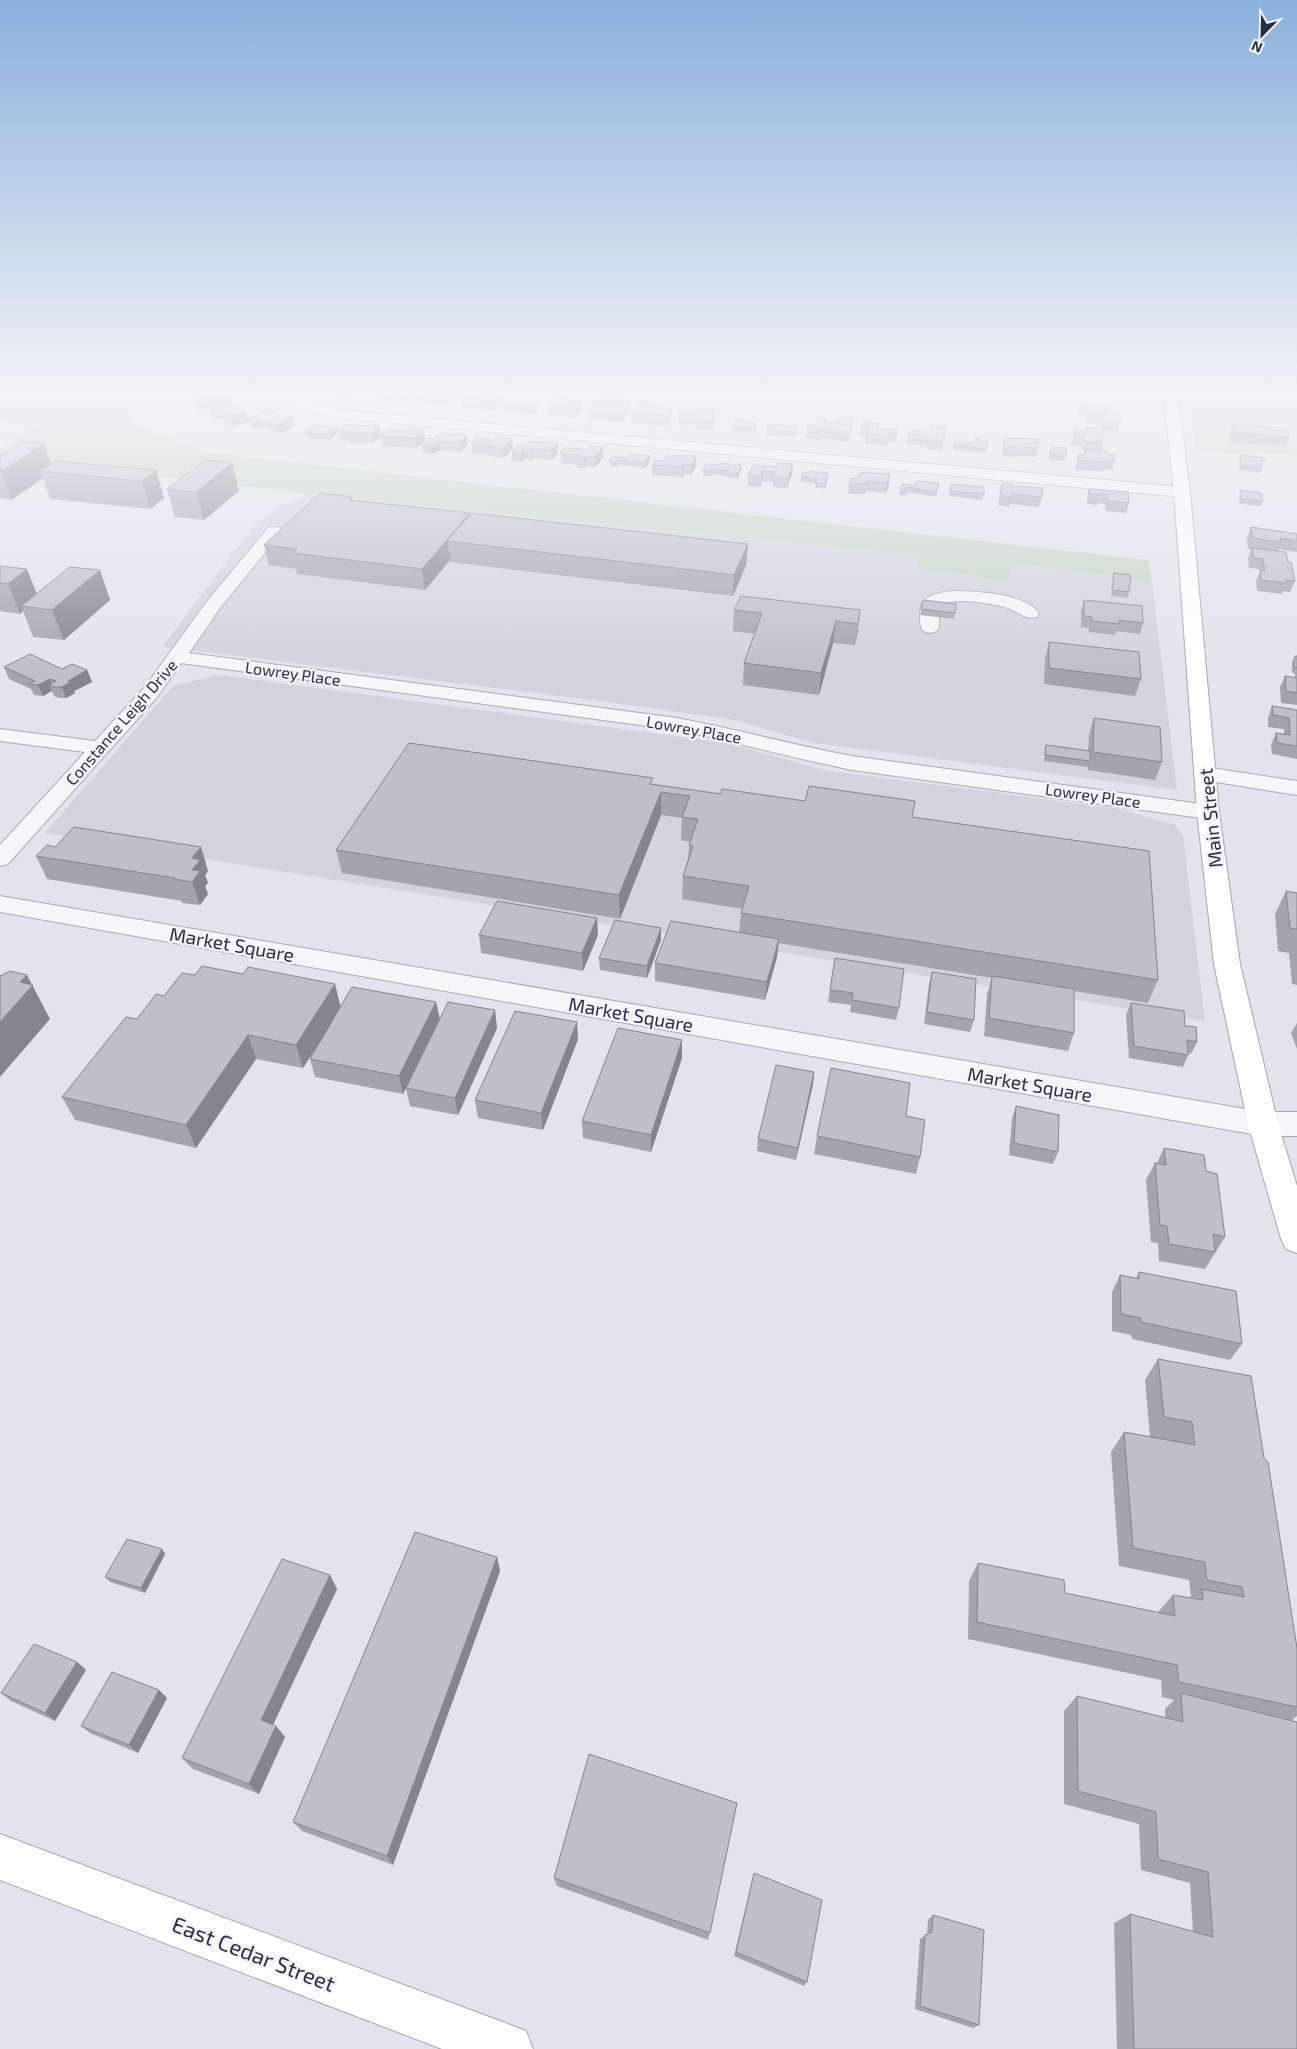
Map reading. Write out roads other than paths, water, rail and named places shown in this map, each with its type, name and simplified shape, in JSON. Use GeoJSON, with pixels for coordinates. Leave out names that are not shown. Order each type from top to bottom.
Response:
{"type":"FeatureCollection","features":[{"type":"Feature","properties":{"kind":"main road","name":"Main Street"},"geometry":{"type":"LineString","coordinates":[[1181,485],[1208,812],[1227,964],[1263,1124],[1297,1239]]}},
{"type":"Feature","properties":{"kind":"main road","name":"East Cedar Street"},"geometry":{"type":"LineString","coordinates":[[0,1857],[508,2049]]}},
{"type":"Feature","properties":{"kind":"street"},"geometry":{"type":"LineString","coordinates":[[1103,485],[1182,492]]}},
{"type":"Feature","properties":{"kind":"street","name":"Constance Leigh Drive"},"geometry":{"type":"LineString","coordinates":[[0,859],[151,692],[214,604],[274,532]]}},
{"type":"Feature","properties":{"kind":"street"},"geometry":{"type":"LineString","coordinates":[[930,627],[930,606],[933,600],[943,596],[1005,601],[1023,607],[1030,613]]}},
{"type":"Feature","properties":{"kind":"street","name":"Lowrey Place"},"geometry":{"type":"LineString","coordinates":[[177,657],[677,724],[738,736],[794,752],[852,763],[1208,812]]}},
{"type":"Feature","properties":{"kind":"street"},"geometry":{"type":"LineString","coordinates":[[0,735],[100,748]]}},
{"type":"Feature","properties":{"kind":"street"},"geometry":{"type":"LineString","coordinates":[[1205,774],[1297,788]]}},
{"type":"Feature","properties":{"kind":"street","name":"Market Square"},"geometry":{"type":"LineString","coordinates":[[0,904],[1263,1124],[1297,1124]]}}]}
